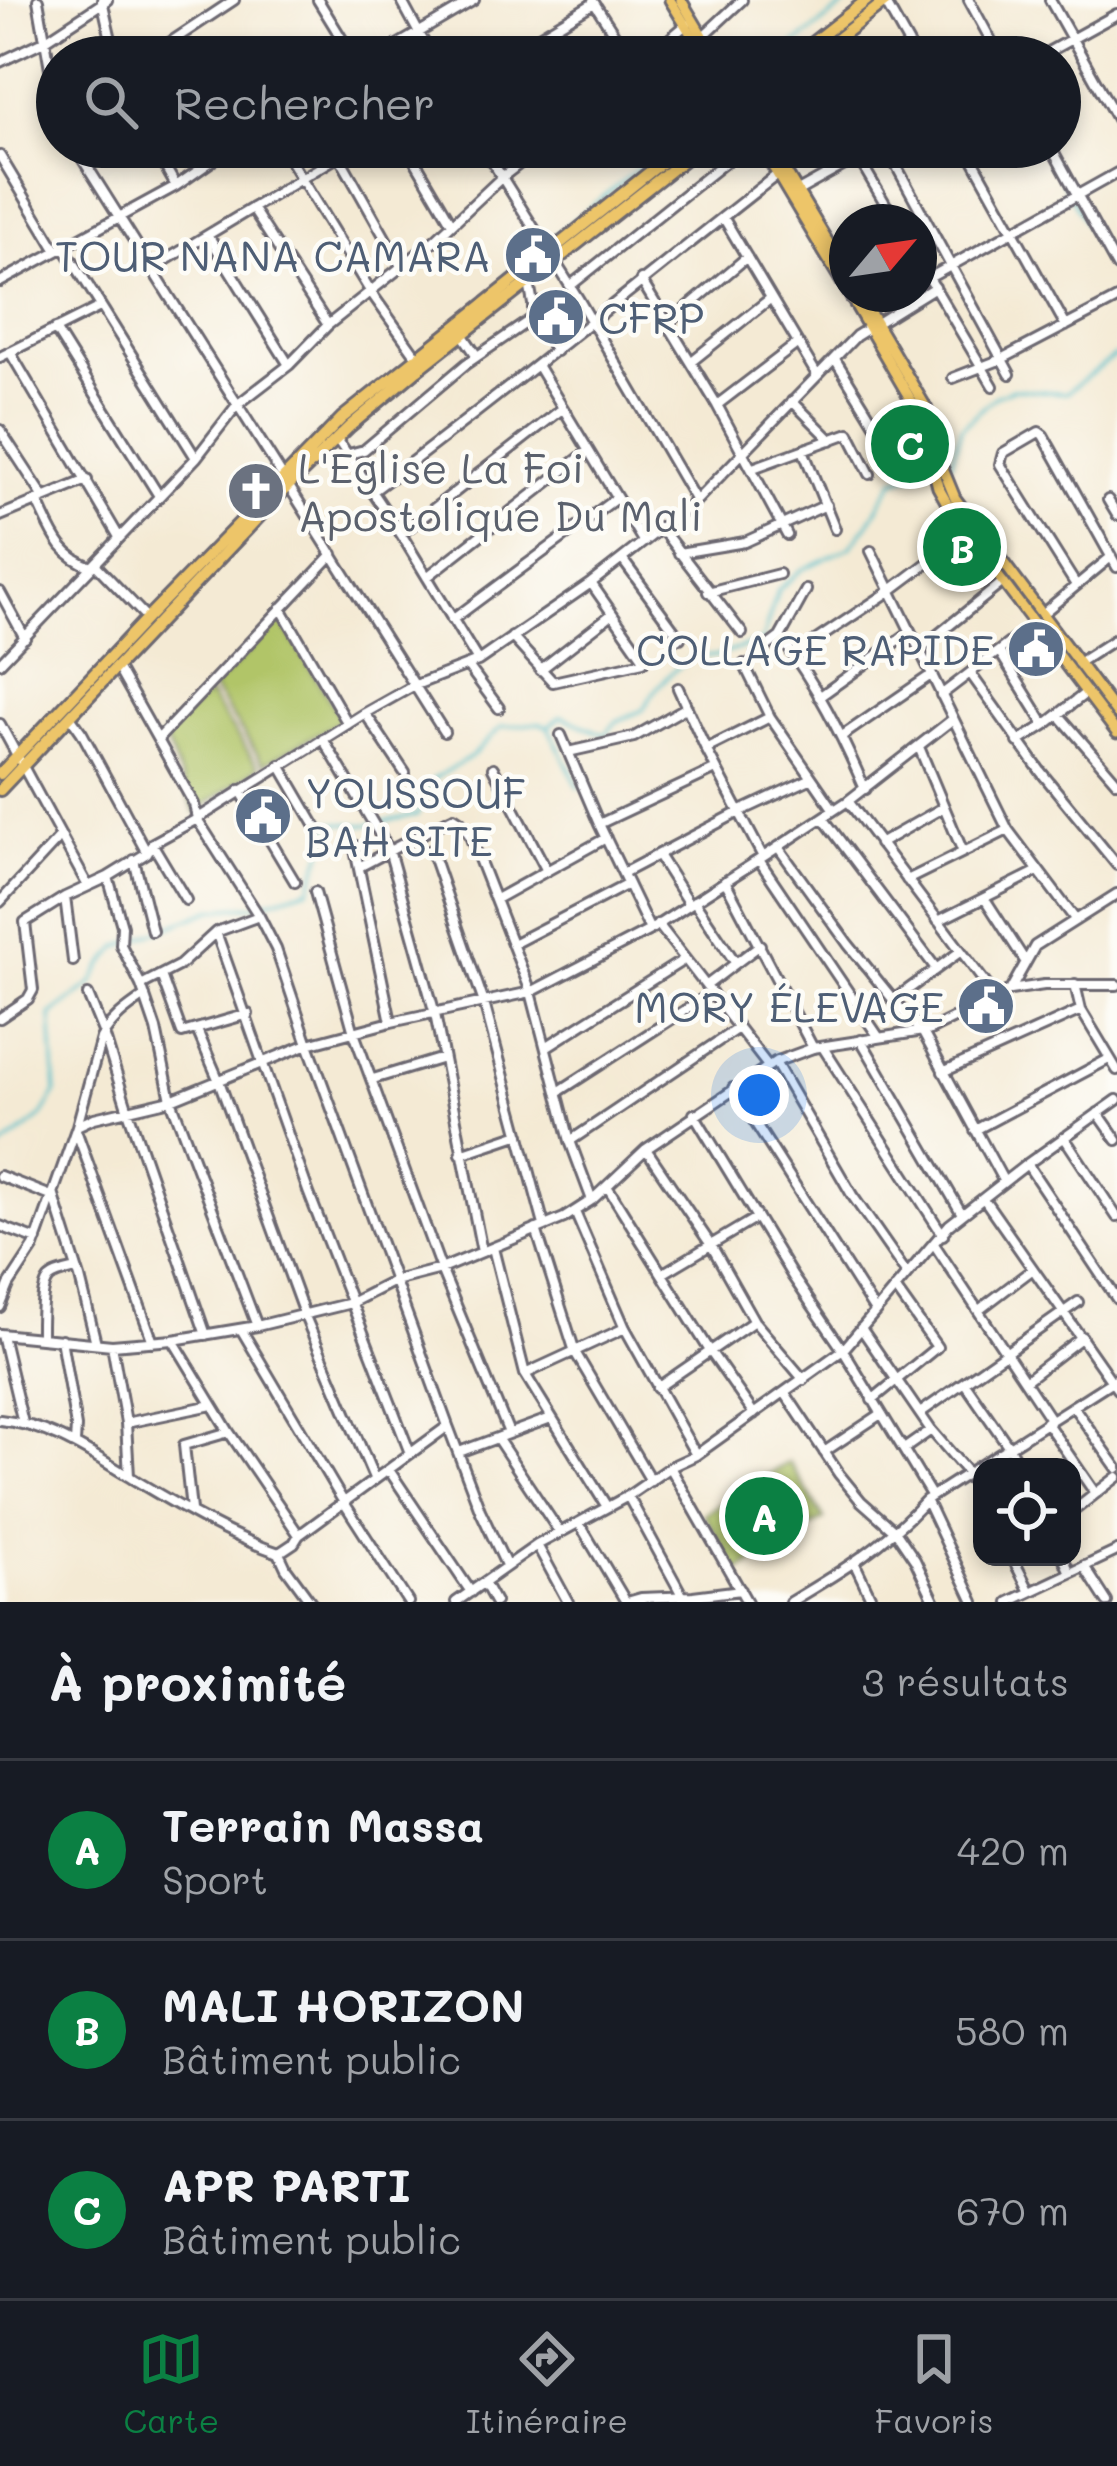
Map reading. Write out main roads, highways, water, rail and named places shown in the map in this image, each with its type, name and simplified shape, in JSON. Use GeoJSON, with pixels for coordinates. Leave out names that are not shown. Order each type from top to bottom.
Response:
{"type":"FeatureCollection","features":[{"type":"Feature","properties":{"kind":"highway"},"geometry":{"type":"LineString","coordinates":[[821,36],[867,0]]}},
{"type":"Feature","properties":{"kind":"highway"},"geometry":{"type":"LineString","coordinates":[[840,36],[886,1]]}},
{"type":"Feature","properties":{"kind":"highway"},"geometry":{"type":"LineString","coordinates":[[0,790],[20,761],[147,618],[285,483],[529,282],[551,257],[656,168]]}},
{"type":"Feature","properties":{"kind":"highway"},"geometry":{"type":"LineString","coordinates":[[0,774],[70,716],[117,668],[342,418],[672,168]]}},
{"type":"Feature","properties":{"kind":"main road"},"geometry":{"type":"LineString","coordinates":[[670,0],[698,36]]}},
{"type":"Feature","properties":{"kind":"main road"},"geometry":{"type":"LineString","coordinates":[[681,0],[689,22]]}},
{"type":"Feature","properties":{"kind":"main road"},"geometry":{"type":"LineString","coordinates":[[774,168],[829,261]]}},
{"type":"Feature","properties":{"kind":"main road"},"geometry":{"type":"LineString","coordinates":[[784,168],[829,244]]}},
{"type":"Feature","properties":{"kind":"main road"},"geometry":{"type":"LineString","coordinates":[[862,312],[927,409],[955,498],[1042,614],[1117,733]]}},
{"type":"Feature","properties":{"kind":"main road"},"geometry":{"type":"LineString","coordinates":[[867,312],[919,414],[938,487],[966,534],[1034,624],[1117,714]]}},
{"type":"Feature","properties":{"kind":"waterway"},"geometry":{"type":"LineString","coordinates":[[43,0],[49,34]]}},
{"type":"Feature","properties":{"kind":"waterway"},"geometry":{"type":"LineString","coordinates":[[806,36],[852,0]]}},
{"type":"Feature","properties":{"kind":"waterway"},"geometry":{"type":"LineString","coordinates":[[962,0],[982,36]]}},
{"type":"Feature","properties":{"kind":"waterway"},"geometry":{"type":"LineString","coordinates":[[668,8],[685,36]]}},
{"type":"Feature","properties":{"kind":"waterway"},"geometry":{"type":"LineString","coordinates":[[506,275],[639,168]]}},
{"type":"Feature","properties":{"kind":"waterway"},"geometry":{"type":"LineString","coordinates":[[1055,168],[1117,280]]}},
{"type":"Feature","properties":{"kind":"waterway"},"geometry":{"type":"LineString","coordinates":[[951,463],[961,428],[995,396],[1013,389],[1066,393],[1117,354]]}},
{"type":"Feature","properties":{"kind":"waterway"},"geometry":{"type":"LineString","coordinates":[[0,1149],[41,1117],[56,1093],[51,1015],[92,984],[119,947],[211,910],[255,905],[310,888],[329,822],[365,825],[417,815],[432,780],[471,757],[501,727],[539,723],[548,727],[561,716],[605,735],[617,721],[643,710],[672,672],[695,655],[716,656],[762,641],[778,590],[801,570],[850,547],[894,480],[922,471]]}},
{"type":"Feature","properties":{"kind":"waterway"},"geometry":{"type":"LineString","coordinates":[[548,727],[579,788]]}},
{"type":"Feature","properties":{"kind":"place","name":"TOUR NANA CAMARA"},"geometry":{"type":"Point","coordinates":[533,255]}},
{"type":"Feature","properties":{"kind":"place","name":"CFRP"},"geometry":{"type":"Point","coordinates":[556,317]}},
{"type":"Feature","properties":{"kind":"place","name":"APR PARTI"},"geometry":{"type":"Point","coordinates":[910,444]}},
{"type":"Feature","properties":{"kind":"place","name":"L'Eglise La Foi Apostolique Du Mali"},"geometry":{"type":"Point","coordinates":[256,491]}},
{"type":"Feature","properties":{"kind":"place","name":"MALI HORIZON"},"geometry":{"type":"Point","coordinates":[962,547]}},
{"type":"Feature","properties":{"kind":"place","name":"COLLAGE RAPIDE"},"geometry":{"type":"Point","coordinates":[1036,649]}},
{"type":"Feature","properties":{"kind":"place","name":"YOUSSOUF BAH SITE"},"geometry":{"type":"Point","coordinates":[263,816]}},
{"type":"Feature","properties":{"kind":"place","name":"MORY ÉLEVAGE"},"geometry":{"type":"Point","coordinates":[986,1006]}},
{"type":"Feature","properties":{"kind":"place","name":"Terrain Massa"},"geometry":{"type":"Point","coordinates":[764,1516]}}]}
